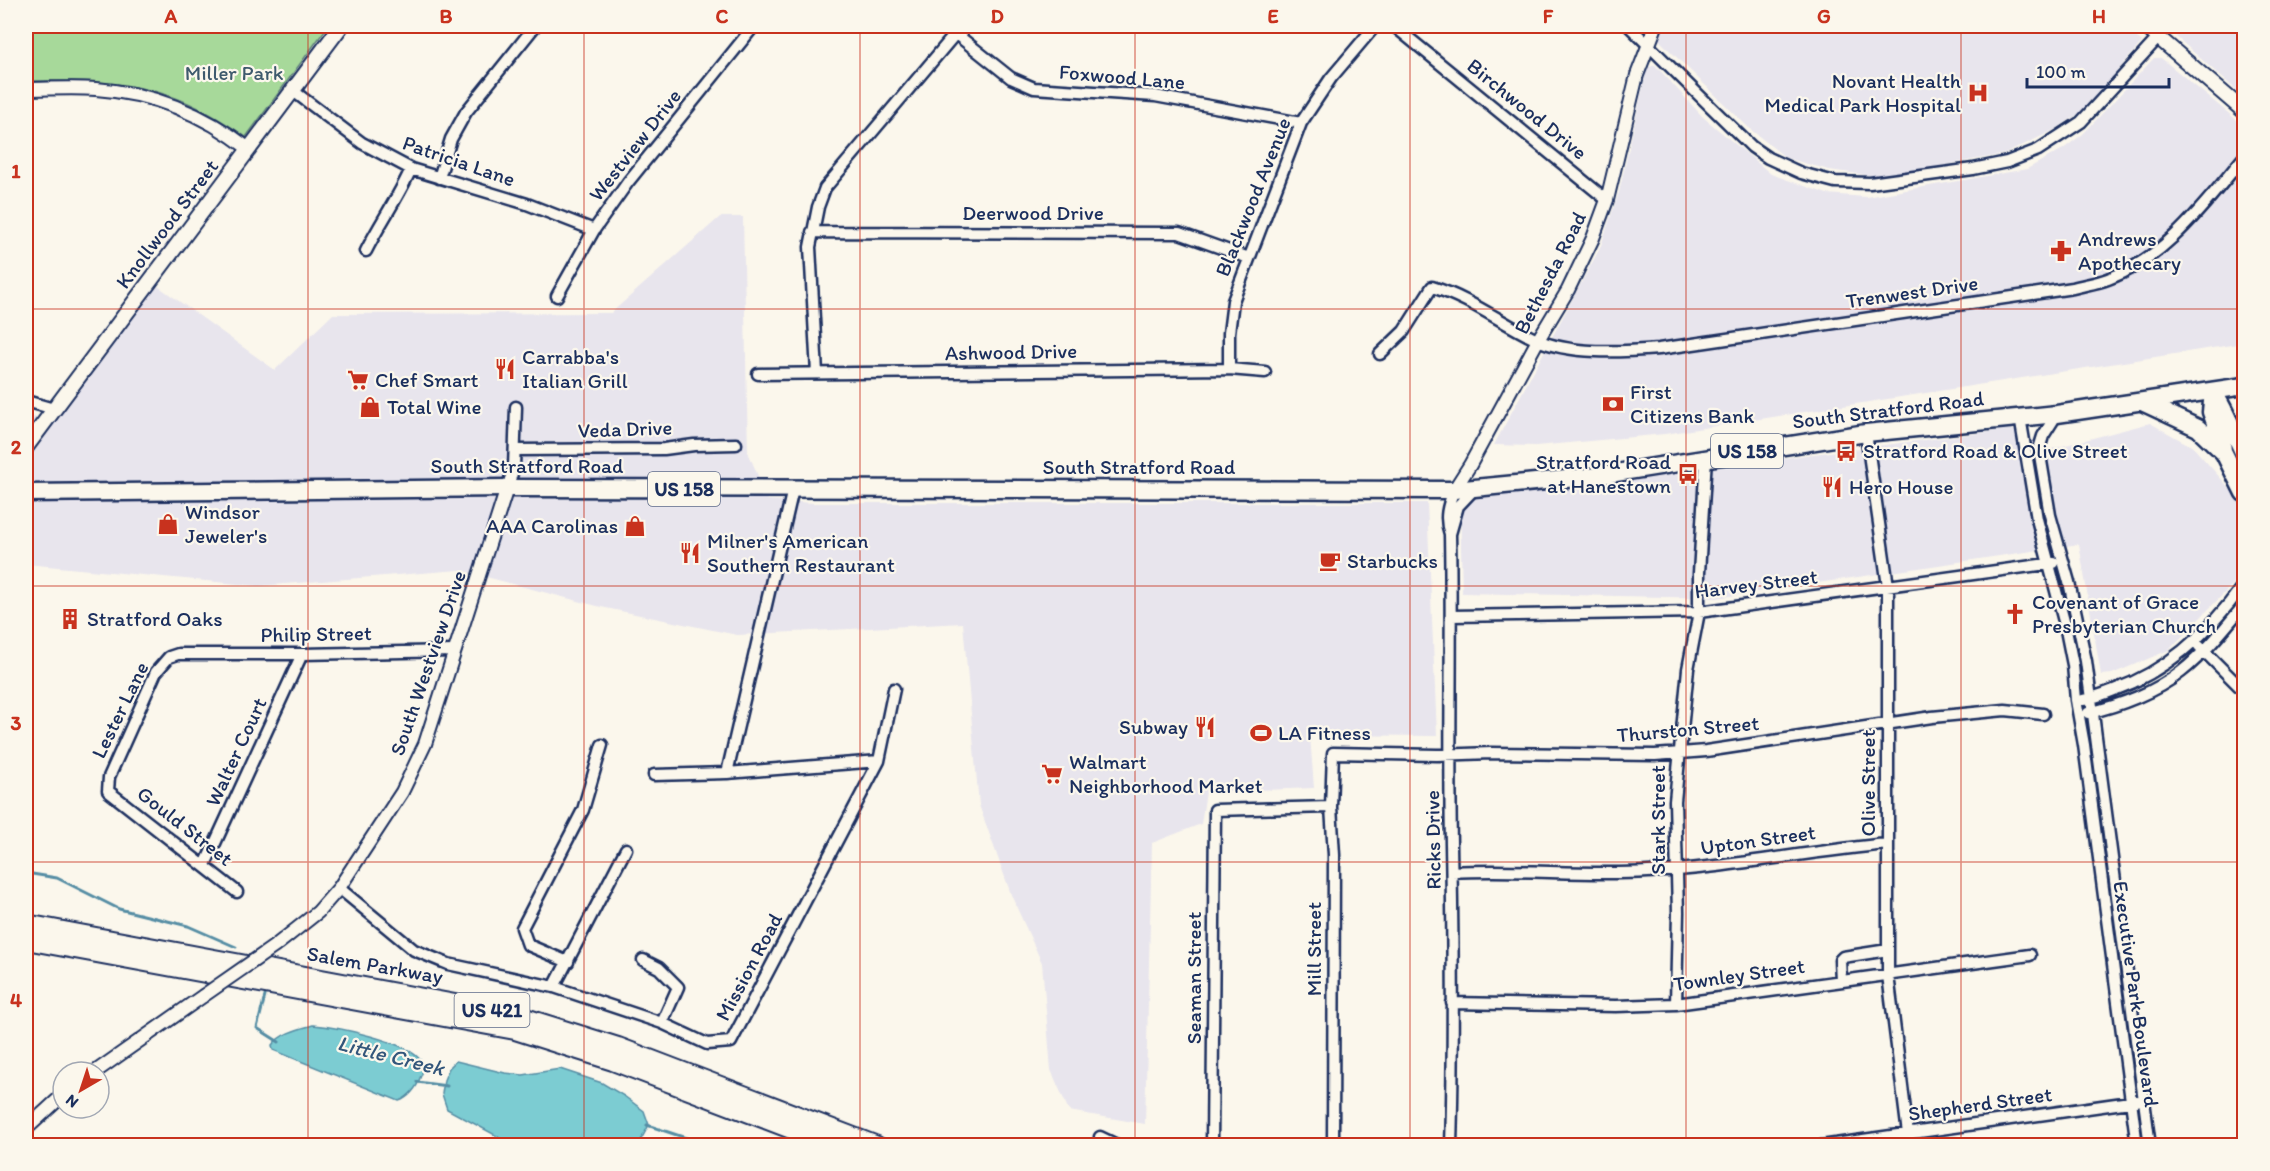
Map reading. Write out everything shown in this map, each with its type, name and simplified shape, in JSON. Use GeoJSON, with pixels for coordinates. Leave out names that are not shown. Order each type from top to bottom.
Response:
{"type":"FeatureCollection","features":[{"type":"Feature","properties":{"kind":"highway"},"geometry":{"type":"LineString","coordinates":[[26,916],[49,921],[61,939],[49,953],[26,949]]}},
{"type":"Feature","properties":{"kind":"highway","name":"Salem Parkway"},"geometry":{"type":"LineString","coordinates":[[26,924],[61,939],[515,1030],[582,1050],[836,1146]]}},
{"type":"Feature","properties":{"kind":"highway","name":"Salem Parkway"},"geometry":{"type":"LineString","coordinates":[[26,940],[61,939],[519,1016],[618,1047],[877,1146]]}},
{"type":"Feature","properties":{"kind":"main road","name":"Knollwood Street"},"geometry":{"type":"LineString","coordinates":[[26,447],[341,26]]}},
{"type":"Feature","properties":{"kind":"main road"},"geometry":{"type":"LineString","coordinates":[[2145,26],[2244,111]]}},
{"type":"Feature","properties":{"kind":"main road","name":"South Stratford Road"},"geometry":{"type":"LineString","coordinates":[[26,493],[507,488],[1454,490],[1597,476],[1866,433],[2057,414],[2244,386]]}},
{"type":"Feature","properties":{"kind":"main road"},"geometry":{"type":"LineString","coordinates":[[2213,391],[2224,408],[2237,442],[2244,447]]}},
{"type":"Feature","properties":{"kind":"main road"},"geometry":{"type":"LineString","coordinates":[[2213,391],[2211,412],[2222,442],[2223,452]]}},
{"type":"Feature","properties":{"kind":"main road"},"geometry":{"type":"LineString","coordinates":[[2142,402],[2198,428],[2223,452],[2244,493]]}},
{"type":"Feature","properties":{"kind":"main road"},"geometry":{"type":"LineString","coordinates":[[2244,432],[2244,447]]}},
{"type":"Feature","properties":{"kind":"street"},"geometry":{"type":"LineString","coordinates":[[440,178],[451,139],[466,112],[535,26]]}},
{"type":"Feature","properties":{"kind":"street","name":"Westview Drive"},"geometry":{"type":"LineString","coordinates":[[557,296],[594,230],[628,182],[754,26]]}},
{"type":"Feature","properties":{"kind":"street","name":"Blackwood Avenue"},"geometry":{"type":"LineString","coordinates":[[1228,369],[1233,301],[1301,123],[1331,78],[1375,26]]}},
{"type":"Feature","properties":{"kind":"street","name":"Birchwood Drive"},"geometry":{"type":"LineString","coordinates":[[1394,26],[1607,200]]}},
{"type":"Feature","properties":{"kind":"street"},"geometry":{"type":"LineString","coordinates":[[1629,26],[1746,141],[1768,158],[1800,173],[1835,182],[1870,183],[1973,169],[2007,162],[2038,150],[2081,122],[2159,37]]}},
{"type":"Feature","properties":{"kind":"street","name":"Bethesda Road"},"geometry":{"type":"LineString","coordinates":[[1454,490],[1581,264],[1607,200],[1636,75],[1656,26]]}},
{"type":"Feature","properties":{"kind":"street"},"geometry":{"type":"LineString","coordinates":[[817,373],[810,247],[825,188],[959,30]]}},
{"type":"Feature","properties":{"kind":"street","name":"Foxwood Lane"},"geometry":{"type":"LineString","coordinates":[[959,30],[1011,78],[1034,88],[1155,96],[1301,123]]}},
{"type":"Feature","properties":{"kind":"street"},"geometry":{"type":"LineString","coordinates":[[26,89],[94,89],[160,100],[201,117],[249,149]]}},
{"type":"Feature","properties":{"kind":"street","name":"Patricia Lane"},"geometry":{"type":"LineString","coordinates":[[292,90],[362,143],[411,169],[500,195],[594,230]]}},
{"type":"Feature","properties":{"kind":"street","name":"Trenwest Drive"},"geometry":{"type":"LineString","coordinates":[[1380,354],[1404,331],[1432,287],[1451,292],[1538,340],[1579,350],[1618,353],[2052,292],[2108,279],[2148,259],[2182,229],[2244,157]]}},
{"type":"Feature","properties":{"kind":"street"},"geometry":{"type":"LineString","coordinates":[[366,252],[381,222],[399,195],[411,169]]}},
{"type":"Feature","properties":{"kind":"street","name":"Deerwood Drive"},"geometry":{"type":"LineString","coordinates":[[812,232],[1179,233],[1249,258]]}},
{"type":"Feature","properties":{"kind":"street","name":"Ashwood Drive"},"geometry":{"type":"LineString","coordinates":[[758,374],[1228,369],[1265,372]]}},
{"type":"Feature","properties":{"kind":"street"},"geometry":{"type":"LineString","coordinates":[[26,401],[54,409]]}},
{"type":"Feature","properties":{"kind":"street"},"geometry":{"type":"LineString","coordinates":[[507,488],[514,468],[516,407]]}},
{"type":"Feature","properties":{"kind":"street","name":"Executive Park Boulevard"},"geometry":{"type":"LineString","coordinates":[[2057,414],[2043,436],[2039,449],[2050,515],[2082,641],[2100,758],[2150,1146]]}},
{"type":"Feature","properties":{"kind":"street","name":"Executive Park Boulevard"},"geometry":{"type":"LineString","coordinates":[[2020,417],[2030,486],[2069,645],[2137,1146]]}},
{"type":"Feature","properties":{"kind":"street","name":"Olive Street"},"geometry":{"type":"LineString","coordinates":[[1866,433],[1888,586],[1888,975],[1908,1134]]}},
{"type":"Feature","properties":{"kind":"street","name":"Veda Drive"},"geometry":{"type":"LineString","coordinates":[[514,450],[664,449],[694,445],[736,444]]}},
{"type":"Feature","properties":{"kind":"street","name":"Stark Street"},"geometry":{"type":"LineString","coordinates":[[1676,1004],[1675,801],[1678,752],[1688,669],[1699,612],[1706,458]]}},
{"type":"Feature","properties":{"kind":"street","name":"Ricks Drive"},"geometry":{"type":"LineString","coordinates":[[1451,1146],[1454,930],[1450,534],[1458,506],[1475,487]]}},
{"type":"Feature","properties":{"kind":"street","name":"South Westview Drive"},"geometry":{"type":"LineString","coordinates":[[111,1061],[275,946],[318,912],[339,888],[402,792],[425,744],[507,488]]}},
{"type":"Feature","properties":{"kind":"street"},"geometry":{"type":"LineString","coordinates":[[727,773],[793,489]]}},
{"type":"Feature","properties":{"kind":"street","name":"Ricks Drive"},"geometry":{"type":"LineString","coordinates":[[1450,534],[1446,523],[1448,505],[1454,490]]}},
{"type":"Feature","properties":{"kind":"street","name":"Harvey Street"},"geometry":{"type":"LineString","coordinates":[[1451,616],[1699,612],[2049,565],[2062,561]]}},
{"type":"Feature","properties":{"kind":"street"},"geometry":{"type":"LineString","coordinates":[[2076,700],[2090,699],[2133,684],[2171,661],[2194,641],[2244,584]]}},
{"type":"Feature","properties":{"kind":"street"},"geometry":{"type":"LineString","coordinates":[[2079,715],[2115,705],[2152,689],[2180,672],[2204,650],[2244,604]]}},
{"type":"Feature","properties":{"kind":"street"},"geometry":{"type":"LineString","coordinates":[[2194,641],[2244,691]]}},
{"type":"Feature","properties":{"kind":"street","name":"Philip Street"},"geometry":{"type":"LineString","coordinates":[[177,654],[455,651]]}},
{"type":"Feature","properties":{"kind":"street","name":"Lester Lane"},"geometry":{"type":"LineString","coordinates":[[108,791],[109,777],[156,672],[169,657],[177,654]]}},
{"type":"Feature","properties":{"kind":"street","name":"Walter Court"},"geometry":{"type":"LineString","coordinates":[[204,866],[303,654]]}},
{"type":"Feature","properties":{"kind":"street"},"geometry":{"type":"LineString","coordinates":[[2148,675],[2152,689]]}},
{"type":"Feature","properties":{"kind":"street"},"geometry":{"type":"LineString","coordinates":[[654,775],[727,773],[879,761],[894,689]]}},
{"type":"Feature","properties":{"kind":"street","name":"Thurston Street"},"geometry":{"type":"LineString","coordinates":[[1333,753],[1644,755],[1706,751],[1888,723],[2005,710],[2043,714]]}},
{"type":"Feature","properties":{"kind":"street"},"geometry":{"type":"LineString","coordinates":[[568,962],[528,945],[522,928],[583,810],[602,745]]}},
{"type":"Feature","properties":{"kind":"street","name":"Mill Street"},"geometry":{"type":"LineString","coordinates":[[1333,753],[1331,807],[1334,855],[1333,1146]]}},
{"type":"Feature","properties":{"kind":"street"},"geometry":{"type":"LineString","coordinates":[[2086,760],[2100,758]]}},
{"type":"Feature","properties":{"kind":"street","name":"Mission Road"},"geometry":{"type":"LineString","coordinates":[[339,888],[414,950],[448,964],[554,987],[662,1023],[707,1044],[730,1042],[879,761]]}},
{"type":"Feature","properties":{"kind":"street","name":"Gould Street"},"geometry":{"type":"LineString","coordinates":[[108,791],[237,892]]}},
{"type":"Feature","properties":{"kind":"street","name":"Seaman Street"},"geometry":{"type":"LineString","coordinates":[[1212,1146],[1215,810],[1331,807]]}},
{"type":"Feature","properties":{"kind":"street","name":"Upton Street"},"geometry":{"type":"LineString","coordinates":[[1452,872],[1616,873],[1677,870],[1888,844]]}},
{"type":"Feature","properties":{"kind":"street"},"geometry":{"type":"LineString","coordinates":[[2097,848],[2112,848]]}},
{"type":"Feature","properties":{"kind":"street"},"geometry":{"type":"LineString","coordinates":[[554,987],[626,849]]}},
{"type":"Feature","properties":{"kind":"street"},"geometry":{"type":"LineString","coordinates":[[1841,981],[1840,960],[1842,957],[1888,950]]}},
{"type":"Feature","properties":{"kind":"street","name":"Townley Street"},"geometry":{"type":"LineString","coordinates":[[1452,1003],[1616,1006],[1676,1004],[2030,955]]}},
{"type":"Feature","properties":{"kind":"street"},"geometry":{"type":"LineString","coordinates":[[643,960],[659,968],[678,987],[662,1023]]}},
{"type":"Feature","properties":{"kind":"street","name":"Shepherd Street"},"geometry":{"type":"LineString","coordinates":[[1821,1146],[2144,1101]]}},
{"type":"Feature","properties":{"kind":"street"},"geometry":{"type":"LineString","coordinates":[[26,1129],[51,1106]]}},
{"type":"Feature","properties":{"kind":"street"},"geometry":{"type":"LineString","coordinates":[[1101,1137],[1119,1146]]}},
{"type":"Feature","properties":{"kind":"shaded area"},"geometry":{"type":"Polygon","coordinates":[[[1665,26],[2123,26],[2142,42],[2083,111],[2056,129],[2005,154],[1880,177],[1829,170],[1786,158],[1750,129],[1658,39],[1665,26]]]}},
{"type":"Feature","properties":{"kind":"shaded area"},"geometry":{"type":"Polygon","coordinates":[[[2164,26],[2244,26],[2244,97],[2164,26]]]}},
{"type":"Feature","properties":{"kind":"shaded area"},"geometry":{"type":"Polygon","coordinates":[[[2154,58],[2161,58],[2244,126],[2244,343],[1665,434],[1536,446],[1494,445],[1600,248],[1619,192],[1647,68],[1655,65],[1703,117],[1771,174],[1827,194],[1866,197],[2027,169],[2063,149],[2083,134],[2154,58]]]}},
{"type":"Feature","properties":{"kind":"shaded area"},"geometry":{"type":"Polygon","coordinates":[[[720,217],[743,217],[748,452],[768,500],[814,503],[1427,503],[1437,736],[1310,735],[1314,788],[1206,792],[1201,824],[1152,843],[1145,1124],[1069,1111],[1051,1070],[1042,963],[1012,897],[979,805],[963,623],[737,635],[601,607],[459,570],[259,586],[26,564],[26,415],[52,422],[155,284],[275,370],[333,314],[611,313],[720,217]]]}},
{"type":"Feature","properties":{"kind":"shaded area"},"geometry":{"type":"Polygon","coordinates":[[[2150,423],[2193,447],[2231,490],[2244,511],[2244,559],[2237,580],[2169,650],[2112,674],[2101,675],[2079,544],[1717,598],[1462,593],[1460,499],[2011,429],[2051,449],[2150,423]]]}},
{"type":"Feature","properties":{"kind":"green space","name":"Miller Park"},"geometry":{"type":"Polygon","coordinates":[[[26,26],[328,26],[246,137],[201,109],[155,91],[100,82],[26,81],[26,26]]]}},
{"type":"Feature","properties":{"kind":"water"},"geometry":{"type":"Polygon","coordinates":[[[313,1025],[371,1036],[402,1047],[421,1061],[422,1074],[417,1085],[409,1095],[399,1101],[273,1050],[272,1045],[280,1037],[313,1025]]]}},
{"type":"Feature","properties":{"kind":"water"},"geometry":{"type":"Polygon","coordinates":[[[456,1061],[523,1075],[560,1069],[602,1083],[624,1096],[644,1111],[649,1125],[638,1145],[506,1145],[499,1137],[447,1109],[442,1094],[444,1080],[449,1068],[456,1061]]]}},
{"type":"Feature","properties":{"kind":"waterway","name":"Little Creek"},"geometry":{"type":"LineString","coordinates":[[26,873],[57,878],[119,909],[188,926],[236,947]]}},
{"type":"Feature","properties":{"kind":"waterway","name":"Little Creek"},"geometry":{"type":"LineString","coordinates":[[265,996],[257,1028],[279,1042]]}},
{"type":"Feature","properties":{"kind":"waterway","name":"Little Creek"},"geometry":{"type":"LineString","coordinates":[[417,1082],[447,1086]]}},
{"type":"Feature","properties":{"kind":"waterway"},"geometry":{"type":"LineString","coordinates":[[647,1125],[710,1146]]}},
{"type":"Feature","properties":{"kind":"place","name":"Novant Health Medical Park Hospital"},"geometry":{"type":"Point","coordinates":[1978,93]}},
{"type":"Feature","properties":{"kind":"place","name":"Andrews Apothecary"},"geometry":{"type":"Point","coordinates":[2061,251]}},
{"type":"Feature","properties":{"kind":"place","name":"Carrabba's Italian Grill"},"geometry":{"type":"Point","coordinates":[505,369]}},
{"type":"Feature","properties":{"kind":"place","name":"Chef Smart"},"geometry":{"type":"Point","coordinates":[358,380]}},
{"type":"Feature","properties":{"kind":"place","name":"First Citizens Bank"},"geometry":{"type":"Point","coordinates":[1613,404]}},
{"type":"Feature","properties":{"kind":"place","name":"Total Wine"},"geometry":{"type":"Point","coordinates":[370,407]}},
{"type":"Feature","properties":{"kind":"place","name":"Stratford Road & Olive Street"},"geometry":{"type":"Point","coordinates":[1846,451]}},
{"type":"Feature","properties":{"kind":"place","name":"Stratford Road at Hanestown"},"geometry":{"type":"Point","coordinates":[1688,474]}},
{"type":"Feature","properties":{"kind":"place","name":"Hero House"},"geometry":{"type":"Point","coordinates":[1832,487]}},
{"type":"Feature","properties":{"kind":"place","name":"Windsor Jeweler's"},"geometry":{"type":"Point","coordinates":[168,524]}},
{"type":"Feature","properties":{"kind":"place","name":"AAA Carolinas"},"geometry":{"type":"Point","coordinates":[635,526]}},
{"type":"Feature","properties":{"kind":"place","name":"Milner's American Southern Restaurant"},"geometry":{"type":"Point","coordinates":[690,553]}},
{"type":"Feature","properties":{"kind":"place","name":"Starbucks"},"geometry":{"type":"Point","coordinates":[1330,561]}},
{"type":"Feature","properties":{"kind":"place","name":"Covenant of Grace Presbyterian Church"},"geometry":{"type":"Point","coordinates":[2015,614]}},
{"type":"Feature","properties":{"kind":"place","name":"Stratford Oaks"},"geometry":{"type":"Point","coordinates":[70,619]}},
{"type":"Feature","properties":{"kind":"place","name":"Subway"},"geometry":{"type":"Point","coordinates":[1205,727]}},
{"type":"Feature","properties":{"kind":"place","name":"LA Fitness"},"geometry":{"type":"Point","coordinates":[1261,733]}},
{"type":"Feature","properties":{"kind":"place","name":"Walmart Neighborhood Market"},"geometry":{"type":"Point","coordinates":[1052,774]}}]}
